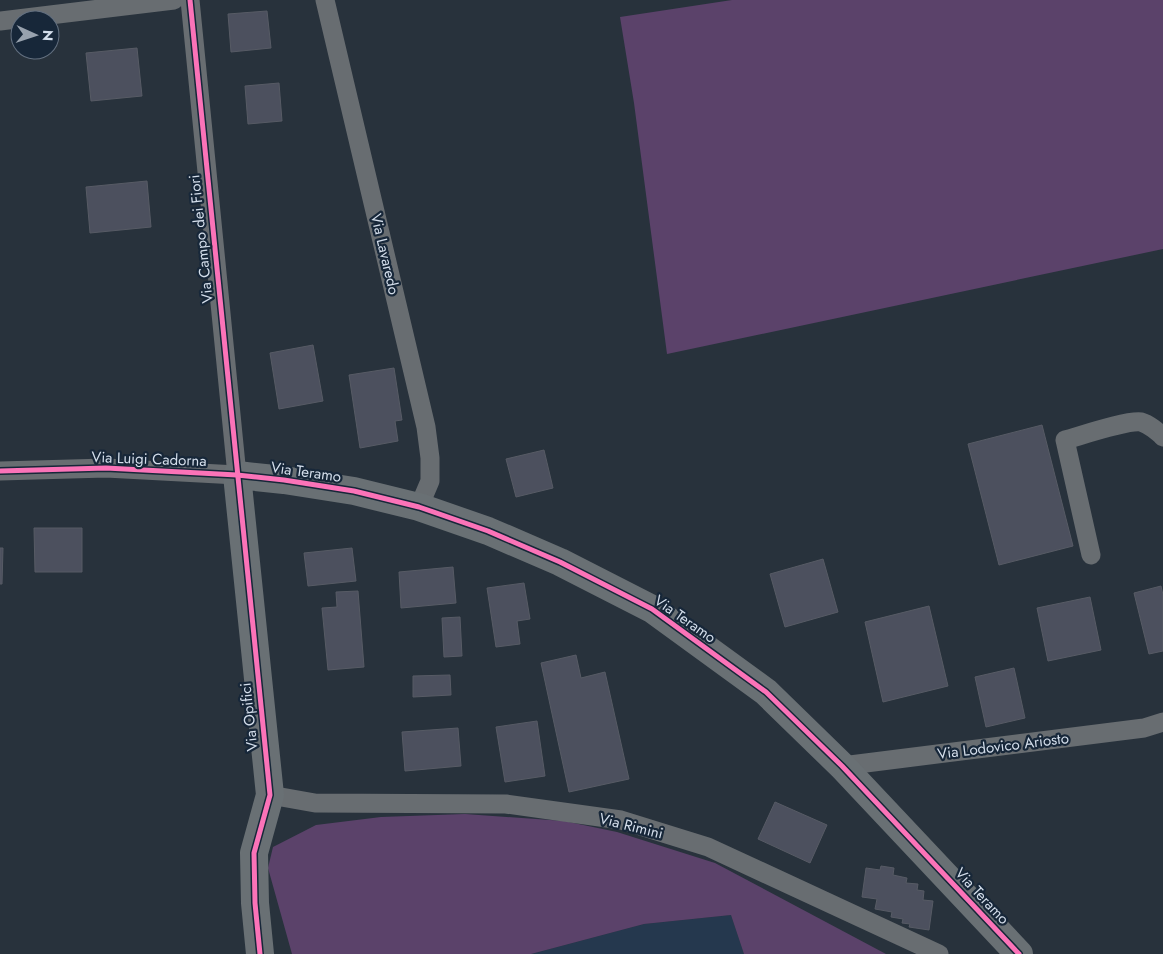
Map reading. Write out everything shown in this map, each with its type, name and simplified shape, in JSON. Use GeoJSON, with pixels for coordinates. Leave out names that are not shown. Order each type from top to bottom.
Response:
{"type":"FeatureCollection","features":[{"type":"Feature","properties":{"kind":"street"},"geometry":{"type":"LineString","coordinates":[[0,21],[174,0]]}},
{"type":"Feature","properties":{"kind":"street","name":"Via Campo dei Fiori"},"geometry":{"type":"LineString","coordinates":[[190,0],[237,475]]}},
{"type":"Feature","properties":{"kind":"street","name":"Via Lavaredo"},"geometry":{"type":"LineString","coordinates":[[325,0],[426,427],[430,458],[430,481],[419,507]]}},
{"type":"Feature","properties":{"kind":"street"},"geometry":{"type":"LineString","coordinates":[[1091,555],[1064,440],[1126,423],[1141,422],[1159,432],[1163,437]]}},
{"type":"Feature","properties":{"kind":"street","name":"Via Luigi Cadorna"},"geometry":{"type":"LineString","coordinates":[[0,471],[106,468],[237,475]]}},
{"type":"Feature","properties":{"kind":"street","name":"Via Teramo"},"geometry":{"type":"LineString","coordinates":[[237,475],[354,491],[419,507],[488,531],[560,562],[652,609],[766,692],[842,766],[1020,954]]}},
{"type":"Feature","properties":{"kind":"street","name":"Via Opifici"},"geometry":{"type":"LineString","coordinates":[[237,475],[270,795],[254,853],[255,902],[260,954]]}},
{"type":"Feature","properties":{"kind":"street","name":"Via Lodovico Ariosto"},"geometry":{"type":"LineString","coordinates":[[842,766],[1144,728],[1163,722]]}},
{"type":"Feature","properties":{"kind":"street","name":"Via Rimini"},"geometry":{"type":"LineString","coordinates":[[270,795],[315,802],[506,804],[621,820],[708,847],[939,954]]}},
{"type":"Feature","properties":{"kind":"shaded area"},"geometry":{"type":"Polygon","coordinates":[[[732,0],[1163,0],[1163,249],[667,354],[634,103],[620,17],[732,0]]]}},
{"type":"Feature","properties":{"kind":"shaded area"},"geometry":{"type":"Polygon","coordinates":[[[465,814],[564,821],[617,832],[715,863],[886,954],[744,954],[731,915],[644,924],[531,954],[292,954],[268,868],[273,847],[316,825],[381,817],[465,814]]]}},
{"type":"Feature","properties":{"kind":"shaded area"},"geometry":{"type":"Polygon","coordinates":[[[731,915],[744,954],[531,954],[644,924],[731,915]]]}},
{"type":"Feature","properties":{"kind":"building"},"geometry":{"type":"Polygon","coordinates":[[[267,11],[271,48],[231,52],[228,14],[267,11]]]}},
{"type":"Feature","properties":{"kind":"building"},"geometry":{"type":"Polygon","coordinates":[[[137,48],[142,96],[91,101],[86,53],[137,48]]]}},
{"type":"Feature","properties":{"kind":"building"},"geometry":{"type":"Polygon","coordinates":[[[279,83],[282,121],[248,124],[245,86],[279,83]]]}},
{"type":"Feature","properties":{"kind":"building"},"geometry":{"type":"Polygon","coordinates":[[[147,181],[151,227],[90,233],[86,187],[147,181]]]}},
{"type":"Feature","properties":{"kind":"building"},"geometry":{"type":"Polygon","coordinates":[[[313,345],[323,401],[279,409],[270,353],[313,345]]]}},
{"type":"Feature","properties":{"kind":"building"},"geometry":{"type":"Polygon","coordinates":[[[394,368],[402,420],[395,421],[398,441],[360,448],[349,375],[394,368]]]}},
{"type":"Feature","properties":{"kind":"building"},"geometry":{"type":"Polygon","coordinates":[[[1042,425],[1073,546],[999,565],[968,444],[1042,425]]]}},
{"type":"Feature","properties":{"kind":"building"},"geometry":{"type":"Polygon","coordinates":[[[544,450],[553,488],[516,497],[506,459],[544,450]]]}},
{"type":"Feature","properties":{"kind":"building"},"geometry":{"type":"Polygon","coordinates":[[[34,528],[82,528],[82,572],[35,572],[34,528]]]}},
{"type":"Feature","properties":{"kind":"building"},"geometry":{"type":"Polygon","coordinates":[[[0,548],[3,548],[2,584],[0,584],[0,548]]]}},
{"type":"Feature","properties":{"kind":"building"},"geometry":{"type":"Polygon","coordinates":[[[352,548],[356,581],[308,586],[304,553],[352,548]]]}},
{"type":"Feature","properties":{"kind":"building"},"geometry":{"type":"Polygon","coordinates":[[[823,559],[838,612],[785,627],[770,574],[823,559]]]}},
{"type":"Feature","properties":{"kind":"building"},"geometry":{"type":"Polygon","coordinates":[[[453,567],[456,603],[401,608],[399,572],[453,567]]]}},
{"type":"Feature","properties":{"kind":"building"},"geometry":{"type":"Polygon","coordinates":[[[524,583],[530,619],[517,621],[520,644],[496,647],[487,588],[524,583]]]}},
{"type":"Feature","properties":{"kind":"building"},"geometry":{"type":"Polygon","coordinates":[[[1161,586],[1163,595],[1163,651],[1149,654],[1134,593],[1161,586]]]}},
{"type":"Feature","properties":{"kind":"building"},"geometry":{"type":"Polygon","coordinates":[[[358,591],[364,667],[328,670],[322,608],[337,607],[336,592],[358,591]]]}},
{"type":"Feature","properties":{"kind":"building"},"geometry":{"type":"Polygon","coordinates":[[[1090,597],[1101,650],[1048,661],[1037,608],[1090,597]]]}},
{"type":"Feature","properties":{"kind":"building"},"geometry":{"type":"Polygon","coordinates":[[[929,606],[948,686],[883,702],[865,622],[929,606]]]}},
{"type":"Feature","properties":{"kind":"building"},"geometry":{"type":"Polygon","coordinates":[[[460,617],[462,656],[444,657],[442,618],[460,617]]]}},
{"type":"Feature","properties":{"kind":"building"},"geometry":{"type":"Polygon","coordinates":[[[576,655],[581,678],[605,672],[629,779],[569,792],[541,663],[576,655]]]}},
{"type":"Feature","properties":{"kind":"building"},"geometry":{"type":"Polygon","coordinates":[[[1014,668],[1025,718],[986,727],[975,677],[1014,668]]]}},
{"type":"Feature","properties":{"kind":"building"},"geometry":{"type":"Polygon","coordinates":[[[450,675],[451,695],[413,697],[413,676],[450,675]]]}},
{"type":"Feature","properties":{"kind":"building"},"geometry":{"type":"Polygon","coordinates":[[[537,721],[545,776],[505,782],[496,727],[537,721]]]}},
{"type":"Feature","properties":{"kind":"building"},"geometry":{"type":"Polygon","coordinates":[[[458,728],[461,766],[405,771],[402,732],[458,728]]]}},
{"type":"Feature","properties":{"kind":"building"},"geometry":{"type":"Polygon","coordinates":[[[775,802],[827,825],[810,863],[758,839],[775,802]]]}},
{"type":"Feature","properties":{"kind":"building"},"geometry":{"type":"Polygon","coordinates":[[[881,866],[894,868],[893,875],[907,878],[906,883],[918,884],[917,890],[924,891],[923,900],[933,901],[929,930],[909,927],[910,924],[902,923],[903,919],[891,917],[892,912],[875,909],[877,899],[862,897],[866,868],[880,870],[881,866]]]}},
{"type":"Feature","properties":{"kind":"cycle path"},"geometry":{"type":"LineString","coordinates":[[190,0],[270,795],[254,853],[255,903],[260,954]]}},
{"type":"Feature","properties":{"kind":"cycle path"},"geometry":{"type":"LineString","coordinates":[[0,471],[106,468],[237,475],[354,491],[419,507],[488,531],[560,562],[652,609],[766,692],[842,766],[1019,954]]}}]}
